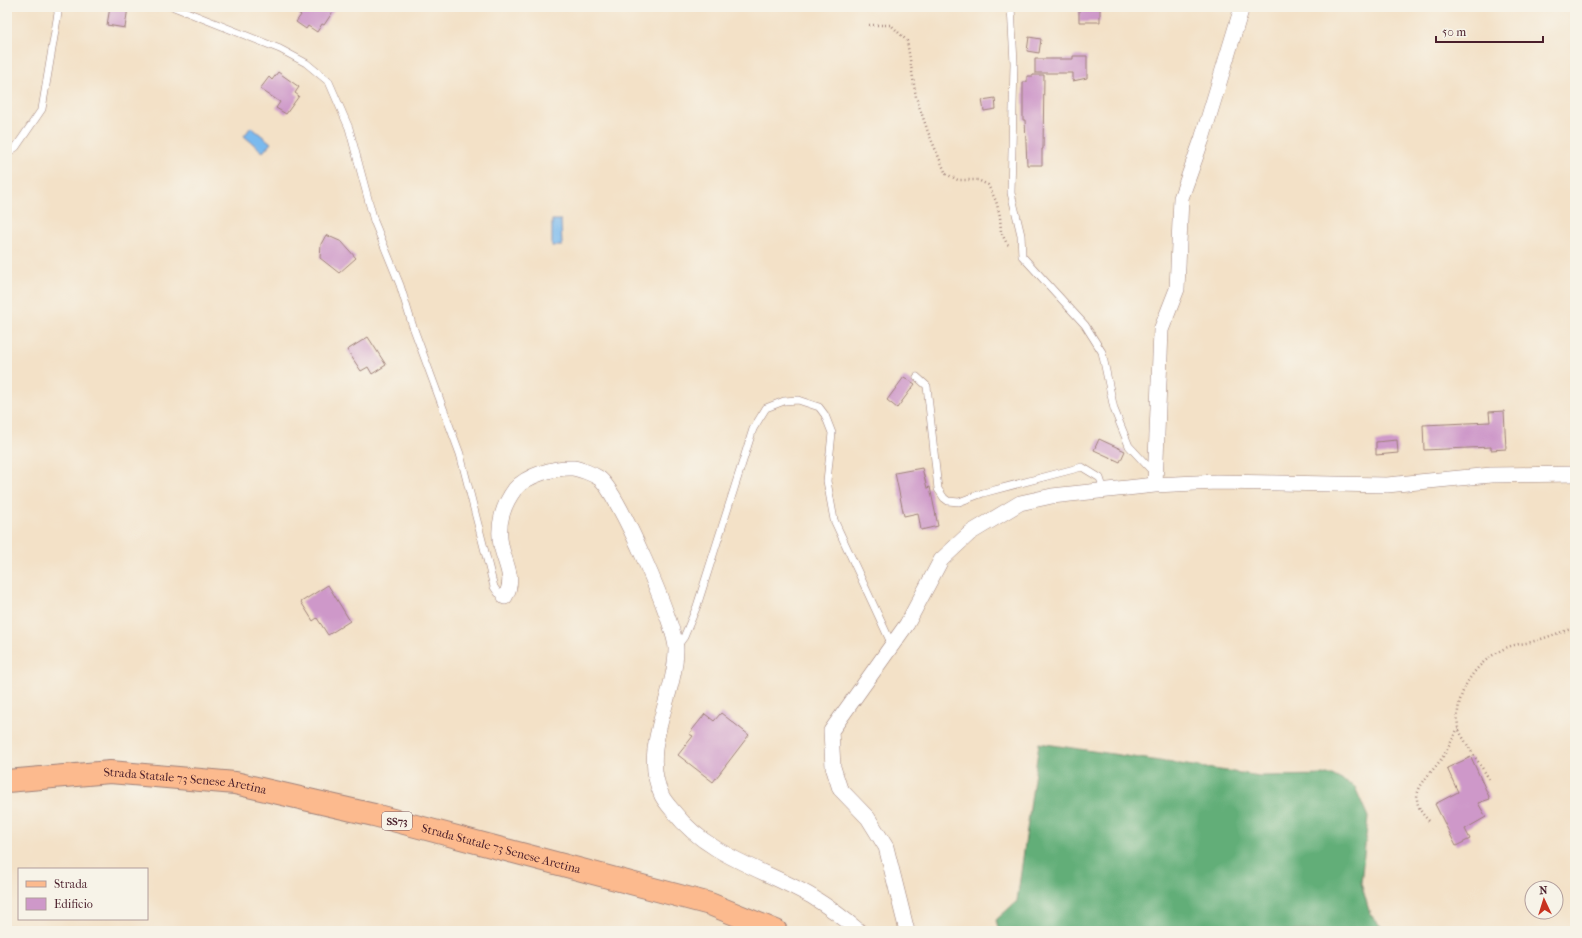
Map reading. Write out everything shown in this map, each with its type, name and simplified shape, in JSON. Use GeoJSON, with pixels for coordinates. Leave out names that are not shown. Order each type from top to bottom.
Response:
{"type":"FeatureCollection","features":[{"type":"Feature","properties":{"kind":"main road","name":"Strada Statale 73 Senese Aretina"},"geometry":{"type":"LineString","coordinates":[[7,781],[110,772],[235,783],[374,815],[710,904],[776,931]]}},
{"type":"Feature","properties":{"kind":"street"},"geometry":{"type":"LineString","coordinates":[[1155,480],[1161,330],[1177,289],[1181,198],[1202,139],[1242,7]]}},
{"type":"Feature","properties":{"kind":"street"},"geometry":{"type":"LineString","coordinates":[[505,597],[511,580],[500,543],[499,527],[504,507],[516,488],[532,477],[551,470],[575,468],[600,478],[609,490],[622,514],[652,577],[670,626],[676,648],[673,673],[655,744],[654,774],[663,798],[685,826],[717,850],[811,896],[859,931]]}},
{"type":"Feature","properties":{"kind":"street"},"geometry":{"type":"LineString","coordinates":[[907,931],[886,847],[868,818],[840,789],[833,767],[831,731],[907,624],[941,560],[970,533],[1020,503],[1052,496],[1104,490],[1155,480],[1387,486],[1491,475],[1575,474]]}},
{"type":"Feature","properties":{"kind":"lane"},"geometry":{"type":"LineString","coordinates":[[7,153],[16,147],[42,109],[58,13],[57,7]]}},
{"type":"Feature","properties":{"kind":"lane"},"geometry":{"type":"LineString","coordinates":[[174,7],[280,49],[306,63],[329,82],[349,128],[374,221],[400,285],[412,324],[460,454],[494,587],[498,593],[505,597]]}},
{"type":"Feature","properties":{"kind":"lane"},"geometry":{"type":"LineString","coordinates":[[1011,7],[1014,63],[1011,193],[1021,236],[1022,256],[1085,325],[1102,352],[1114,408],[1128,446],[1155,480]]}},
{"type":"Feature","properties":{"kind":"lane"},"geometry":{"type":"LineString","coordinates":[[917,377],[927,386],[938,489],[940,494],[948,501],[959,502],[983,492],[1082,467],[1100,478],[1104,490]]}},
{"type":"Feature","properties":{"kind":"lane"},"geometry":{"type":"LineString","coordinates":[[676,648],[684,637],[697,606],[753,429],[766,408],[784,401],[798,400],[819,407],[825,415],[832,433],[827,481],[834,520],[892,645]]}},
{"type":"Feature","properties":{"kind":"path"},"geometry":{"type":"LineString","coordinates":[[870,25],[891,25],[907,41],[916,97],[928,132],[946,174],[958,180],[978,180],[988,185],[996,201],[1000,216],[1001,232],[1007,244],[1022,253]]}},
{"type":"Feature","properties":{"kind":"path"},"geometry":{"type":"LineString","coordinates":[[1429,821],[1424,816],[1418,803],[1420,785],[1442,758],[1458,728],[1460,698],[1468,681],[1480,665],[1498,652],[1508,647],[1575,628]]}},
{"type":"Feature","properties":{"kind":"path"},"geometry":{"type":"LineString","coordinates":[[1458,728],[1489,779]]}},
{"type":"Feature","properties":{"kind":"green space"},"geometry":{"type":"Polygon","coordinates":[[[1039,743],[1260,776],[1332,775],[1355,787],[1368,817],[1361,883],[1370,914],[1385,931],[999,931],[996,920],[1017,901],[1039,743]]]}},
{"type":"Feature","properties":{"kind":"water"},"geometry":{"type":"Polygon","coordinates":[[[251,127],[271,143],[263,152],[244,136],[251,127]]]}},
{"type":"Feature","properties":{"kind":"water"},"geometry":{"type":"Polygon","coordinates":[[[552,220],[561,220],[562,246],[552,246],[552,220]]]}},
{"type":"Feature","properties":{"kind":"building"},"geometry":{"type":"Polygon","coordinates":[[[110,7],[128,7],[125,28],[107,25],[110,7]]]}},
{"type":"Feature","properties":{"kind":"building"},"geometry":{"type":"Polygon","coordinates":[[[290,7],[336,7],[324,25],[322,24],[317,32],[308,26],[306,29],[296,22],[301,15],[290,7]]]}},
{"type":"Feature","properties":{"kind":"building"},"geometry":{"type":"Polygon","coordinates":[[[1079,7],[1100,7],[1100,22],[1079,22],[1079,7]]]}},
{"type":"Feature","properties":{"kind":"building"},"geometry":{"type":"Polygon","coordinates":[[[1029,37],[1041,39],[1039,53],[1027,51],[1029,37]]]}},
{"type":"Feature","properties":{"kind":"building"},"geometry":{"type":"Polygon","coordinates":[[[1073,56],[1087,56],[1087,78],[1073,81],[1073,73],[1035,73],[1035,59],[1073,59],[1073,56]]]}},
{"type":"Feature","properties":{"kind":"building"},"geometry":{"type":"Polygon","coordinates":[[[278,72],[299,87],[295,93],[299,96],[286,114],[276,108],[280,102],[260,89],[269,77],[272,80],[278,72]]]}},
{"type":"Feature","properties":{"kind":"building"},"geometry":{"type":"Polygon","coordinates":[[[1044,75],[1042,165],[1027,165],[1025,120],[1023,120],[1023,82],[1027,82],[1027,76],[1044,75]]]}},
{"type":"Feature","properties":{"kind":"building"},"geometry":{"type":"Polygon","coordinates":[[[995,98],[996,109],[984,111],[982,100],[995,98]]]}},
{"type":"Feature","properties":{"kind":"building"},"geometry":{"type":"Polygon","coordinates":[[[326,235],[342,242],[356,258],[339,273],[320,258],[321,244],[326,235]]]}},
{"type":"Feature","properties":{"kind":"building"},"geometry":{"type":"Polygon","coordinates":[[[368,337],[386,365],[372,374],[368,367],[361,371],[347,350],[368,337]]]}},
{"type":"Feature","properties":{"kind":"building"},"geometry":{"type":"Polygon","coordinates":[[[904,377],[915,384],[897,408],[887,400],[904,377]]]}},
{"type":"Feature","properties":{"kind":"building"},"geometry":{"type":"Polygon","coordinates":[[[1504,411],[1506,449],[1491,450],[1491,447],[1424,450],[1423,425],[1490,422],[1489,412],[1504,411]]]}},
{"type":"Feature","properties":{"kind":"building"},"geometry":{"type":"Polygon","coordinates":[[[1099,439],[1125,451],[1120,462],[1094,450],[1099,439]]]}},
{"type":"Feature","properties":{"kind":"building"},"geometry":{"type":"Polygon","coordinates":[[[1397,440],[1398,453],[1376,455],[1376,442],[1397,440]]]}},
{"type":"Feature","properties":{"kind":"building"},"geometry":{"type":"Polygon","coordinates":[[[922,468],[927,488],[930,487],[938,526],[921,530],[918,513],[904,516],[895,473],[922,468]]]}},
{"type":"Feature","properties":{"kind":"building"},"geometry":{"type":"Polygon","coordinates":[[[328,585],[350,621],[328,635],[317,618],[313,621],[301,602],[328,585]]]}},
{"type":"Feature","properties":{"kind":"building"},"geometry":{"type":"Polygon","coordinates":[[[721,713],[749,735],[713,782],[678,755],[693,736],[689,734],[705,714],[714,721],[721,713]]]}},
{"type":"Feature","properties":{"kind":"building"},"geometry":{"type":"Polygon","coordinates":[[[1471,757],[1490,799],[1478,803],[1486,817],[1465,829],[1470,839],[1456,846],[1435,804],[1458,792],[1447,768],[1471,757]]]}}]}
